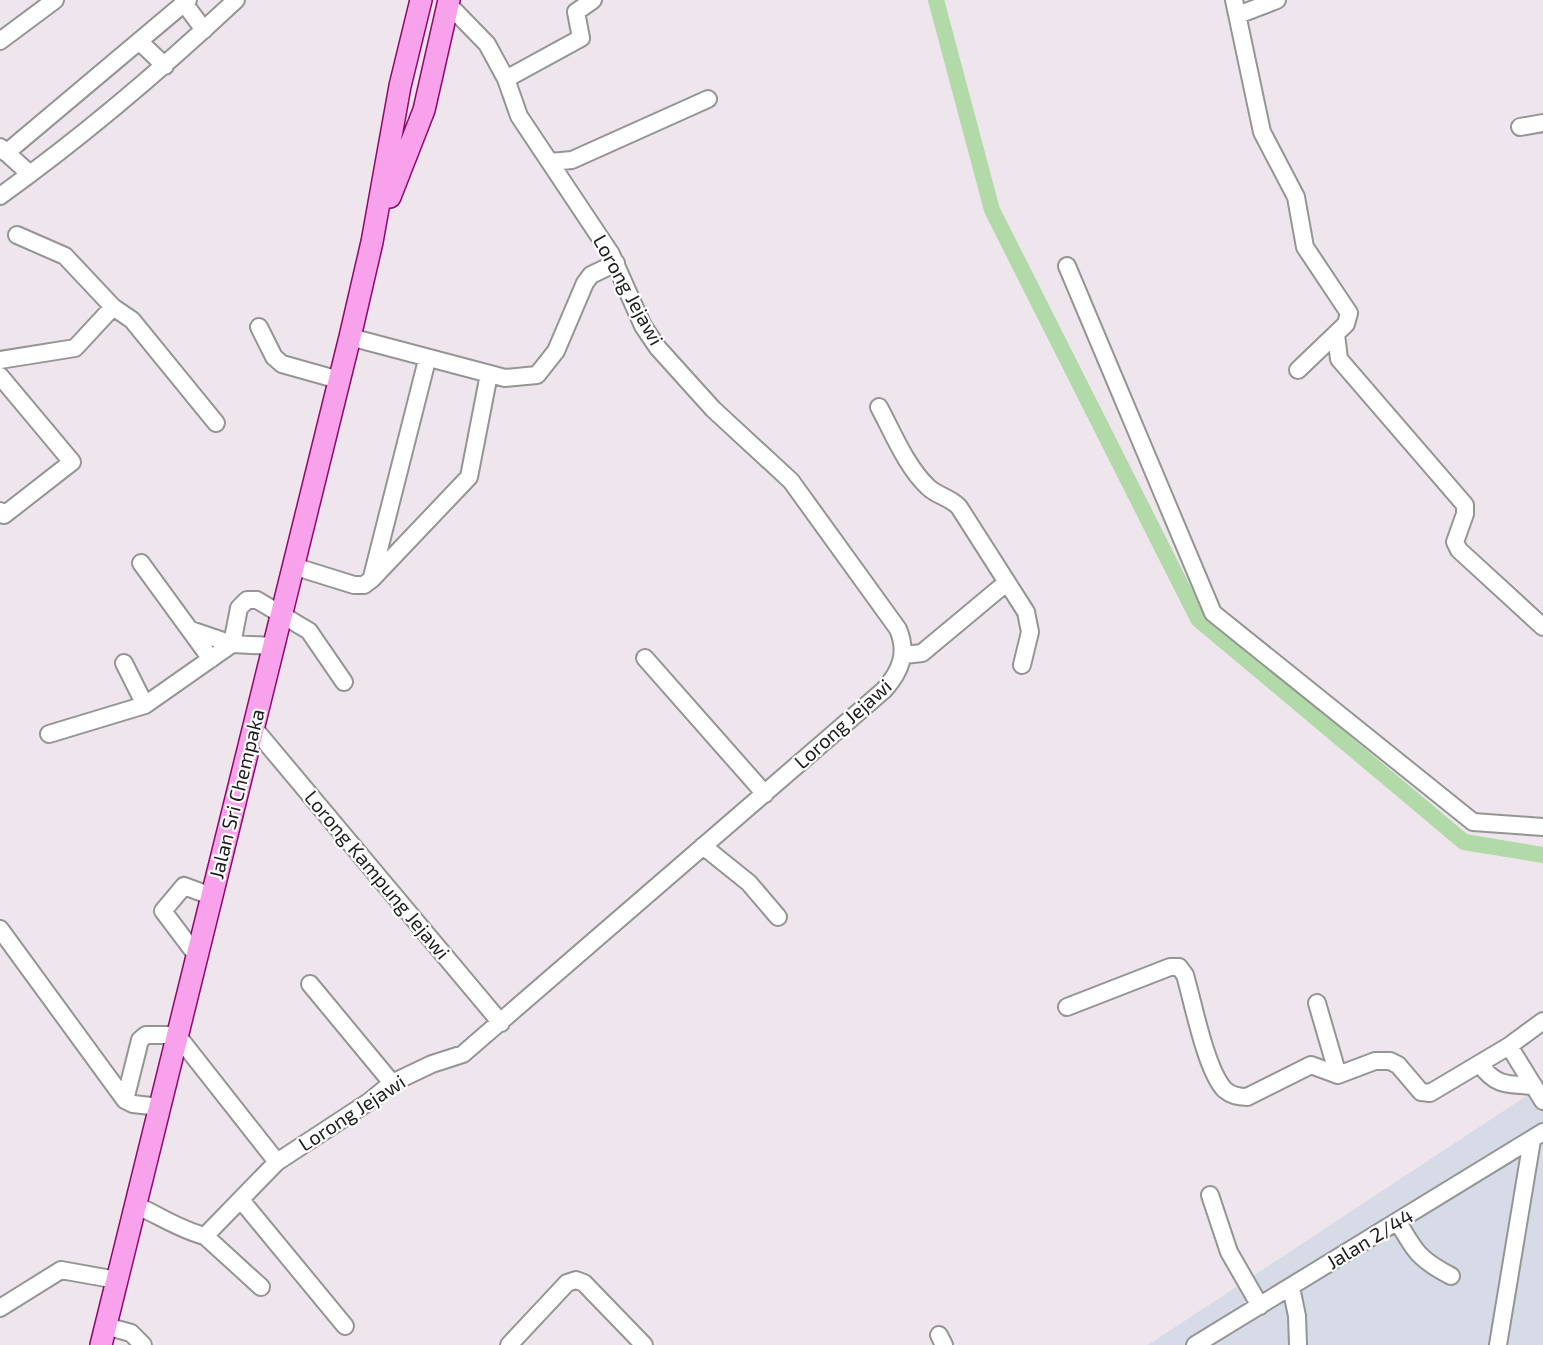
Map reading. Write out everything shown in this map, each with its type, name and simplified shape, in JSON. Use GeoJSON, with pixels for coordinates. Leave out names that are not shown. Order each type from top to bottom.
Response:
{"type":"FeatureCollection","features":[{"type":"Feature","properties":{"kind":"main road"},"geometry":{"type":"LineString","coordinates":[[372,242],[400,86],[421,0]]}},
{"type":"Feature","properties":{"kind":"main road"},"geometry":{"type":"LineString","coordinates":[[372,242],[424,110],[448,2]]}},
{"type":"Feature","properties":{"kind":"main road","name":"Jalan Sri Chempaka"},"geometry":{"type":"LineString","coordinates":[[103,1335],[372,242]]}},
{"type":"Feature","properties":{"kind":"street"},"geometry":{"type":"LineString","coordinates":[[0,41],[56,0]]}},
{"type":"Feature","properties":{"kind":"street"},"geometry":{"type":"LineString","coordinates":[[0,196],[165,66],[236,0]]}},
{"type":"Feature","properties":{"kind":"street"},"geometry":{"type":"LineString","coordinates":[[506,79],[581,38],[576,12],[593,0]]}},
{"type":"Feature","properties":{"kind":"street"},"geometry":{"type":"LineString","coordinates":[[1277,0],[1236,8],[1262,132],[1296,197],[1305,247],[1349,313],[1348,321],[1298,370]]}},
{"type":"Feature","properties":{"kind":"street"},"geometry":{"type":"LineString","coordinates":[[30,174],[3,150],[186,2],[204,30]]}},
{"type":"Feature","properties":{"kind":"street","name":"Lorong Jejawi"},"geometry":{"type":"LineString","coordinates":[[205,1236],[277,1162],[370,1101],[392,1083],[432,1064],[463,1053],[501,1023],[884,690],[894,679],[904,655],[904,643],[898,629],[791,481],[713,409],[658,348],[643,326],[616,263],[519,116],[506,79],[488,44],[448,2]]}},
{"type":"Feature","properties":{"kind":"street"},"geometry":{"type":"LineString","coordinates":[[140,41],[165,66]]}},
{"type":"Feature","properties":{"kind":"street"},"geometry":{"type":"LineString","coordinates":[[550,162],[572,160],[708,99]]}},
{"type":"Feature","properties":{"kind":"street"},"geometry":{"type":"LineString","coordinates":[[1520,127],[1543,123]]}},
{"type":"Feature","properties":{"kind":"street"},"geometry":{"type":"LineString","coordinates":[[17,235],[63,254],[113,307],[132,320],[216,423]]}},
{"type":"Feature","properties":{"kind":"street"},"geometry":{"type":"LineString","coordinates":[[350,337],[427,360],[509,379],[537,375],[556,351],[585,283],[591,275],[616,263]]}},
{"type":"Feature","properties":{"kind":"street"},"geometry":{"type":"LineString","coordinates":[[1067,266],[1213,613],[1473,822],[1543,826]]}},
{"type":"Feature","properties":{"kind":"street"},"geometry":{"type":"LineString","coordinates":[[0,360],[75,348],[113,307]]}},
{"type":"Feature","properties":{"kind":"street"},"geometry":{"type":"LineString","coordinates":[[259,327],[274,357],[282,364],[339,380]]}},
{"type":"Feature","properties":{"kind":"street"},"geometry":{"type":"LineString","coordinates":[[1336,334],[1339,359],[1465,505],[1465,514],[1455,542],[1459,550],[1543,627]]}},
{"type":"Feature","properties":{"kind":"street"},"geometry":{"type":"LineString","coordinates":[[372,579],[427,360]]}},
{"type":"Feature","properties":{"kind":"street"},"geometry":{"type":"LineString","coordinates":[[293,566],[354,585],[364,585],[372,579],[469,477],[489,374]]}},
{"type":"Feature","properties":{"kind":"street"},"geometry":{"type":"LineString","coordinates":[[0,376],[72,462],[4,515],[0,511]]}},
{"type":"Feature","properties":{"kind":"street"},"geometry":{"type":"LineString","coordinates":[[879,407],[912,467],[928,487],[950,498],[959,507],[1026,612],[1029,622],[1029,644],[1022,665]]}},
{"type":"Feature","properties":{"kind":"street"},"geometry":{"type":"LineString","coordinates":[[141,563],[211,659]]}},
{"type":"Feature","properties":{"kind":"street"},"geometry":{"type":"LineString","coordinates":[[904,655],[922,653],[1006,583]]}},
{"type":"Feature","properties":{"kind":"street"},"geometry":{"type":"LineString","coordinates":[[49,734],[145,705],[232,644],[239,608],[247,600],[256,600],[309,632],[345,682]]}},
{"type":"Feature","properties":{"kind":"street"},"geometry":{"type":"LineString","coordinates":[[191,630],[232,644],[273,646]]}},
{"type":"Feature","properties":{"kind":"street"},"geometry":{"type":"LineString","coordinates":[[645,658],[765,794]]}},
{"type":"Feature","properties":{"kind":"street"},"geometry":{"type":"LineString","coordinates":[[124,663],[145,705]]}},
{"type":"Feature","properties":{"kind":"street","name":"Lorong Kampung Jejawi"},"geometry":{"type":"LineString","coordinates":[[253,727],[501,1023]]}},
{"type":"Feature","properties":{"kind":"street"},"geometry":{"type":"LineString","coordinates":[[703,846],[749,883],[778,917]]}},
{"type":"Feature","properties":{"kind":"street"},"geometry":{"type":"LineString","coordinates":[[197,956],[163,911],[184,886],[211,896]]}},
{"type":"Feature","properties":{"kind":"street"},"geometry":{"type":"LineString","coordinates":[[0,929],[125,1100],[133,1104],[160,1107]]}},
{"type":"Feature","properties":{"kind":"street"},"geometry":{"type":"LineString","coordinates":[[1067,1007],[1175,966],[1185,975],[1206,1052],[1223,1087],[1233,1095],[1247,1097],[1311,1065],[1338,1075],[1375,1061],[1390,1061],[1398,1065],[1417,1089],[1425,1094],[1435,1091],[1480,1064],[1543,1021]]}},
{"type":"Feature","properties":{"kind":"street"},"geometry":{"type":"LineString","coordinates":[[310,984],[392,1083]]}},
{"type":"Feature","properties":{"kind":"street"},"geometry":{"type":"LineString","coordinates":[[1317,1004],[1338,1075]]}},
{"type":"Feature","properties":{"kind":"street"},"geometry":{"type":"LineString","coordinates":[[125,1100],[140,1040],[146,1035],[177,1035],[277,1162]]}},
{"type":"Feature","properties":{"kind":"street"},"geometry":{"type":"LineString","coordinates":[[1509,1046],[1543,1101]]}},
{"type":"Feature","properties":{"kind":"street"},"geometry":{"type":"LineString","coordinates":[[1480,1064],[1490,1079],[1534,1086]]}},
{"type":"Feature","properties":{"kind":"street"},"geometry":{"type":"LineString","coordinates":[[1498,1345],[1538,1136]]}},
{"type":"Feature","properties":{"kind":"street","name":"Jalan 2/44"},"geometry":{"type":"LineString","coordinates":[[1195,1345],[1538,1136]]}},
{"type":"Feature","properties":{"kind":"street"},"geometry":{"type":"LineString","coordinates":[[1210,1195],[1229,1252],[1260,1306]]}},
{"type":"Feature","properties":{"kind":"street"},"geometry":{"type":"LineString","coordinates":[[241,1200],[345,1326]]}},
{"type":"Feature","properties":{"kind":"street"},"geometry":{"type":"LineString","coordinates":[[135,1205],[164,1216],[188,1232],[205,1236],[261,1287]]}},
{"type":"Feature","properties":{"kind":"street"},"geometry":{"type":"LineString","coordinates":[[1398,1222],[1413,1248],[1426,1263],[1452,1275]]}},
{"type":"Feature","properties":{"kind":"street"},"geometry":{"type":"LineString","coordinates":[[0,1308],[62,1270],[117,1280]]}},
{"type":"Feature","properties":{"kind":"street"},"geometry":{"type":"LineString","coordinates":[[509,1345],[567,1283],[576,1280],[584,1283],[644,1345]]}},
{"type":"Feature","properties":{"kind":"street"},"geometry":{"type":"LineString","coordinates":[[1291,1287],[1297,1316],[1298,1345]]}},
{"type":"Feature","properties":{"kind":"street"},"geometry":{"type":"LineString","coordinates":[[103,1335],[134,1341]]}},
{"type":"Feature","properties":{"kind":"shaded area"},"geometry":{"type":"Polygon","coordinates":[[[1543,1085],[1543,1345],[1148,1345],[1543,1085]]]}},
{"type":"Feature","properties":{"kind":"waterway"},"geometry":{"type":"LineString","coordinates":[[936,0],[992,210],[1198,619],[1464,842],[1543,855]]}}]}
